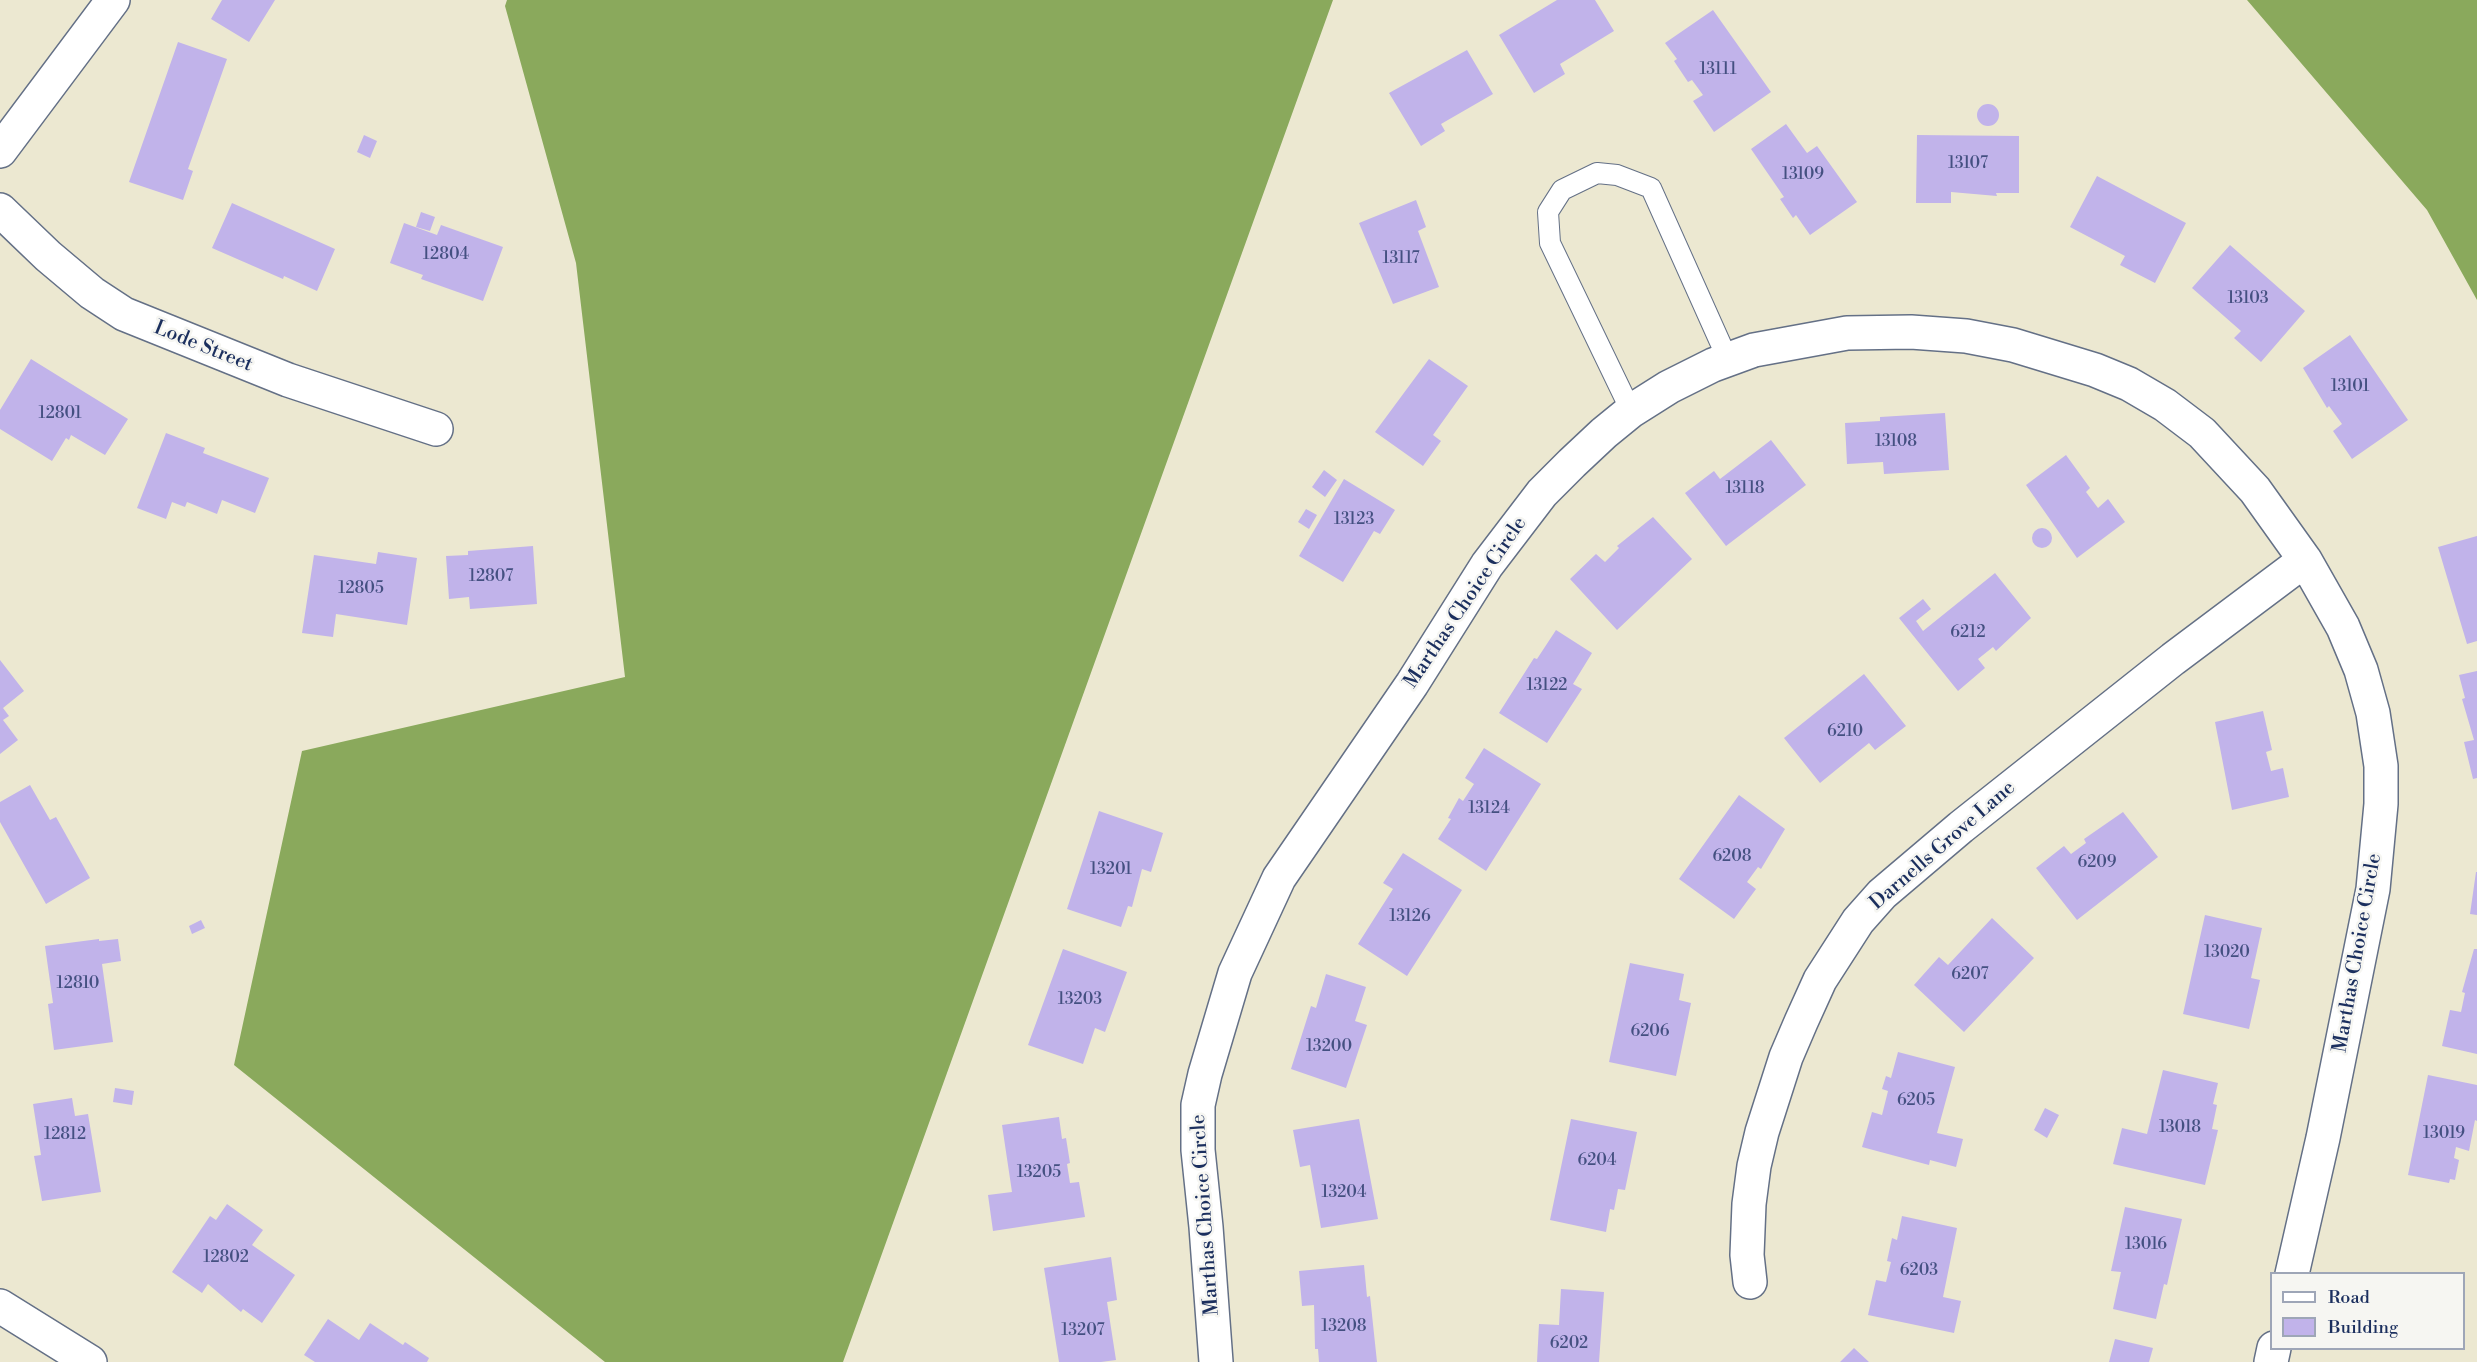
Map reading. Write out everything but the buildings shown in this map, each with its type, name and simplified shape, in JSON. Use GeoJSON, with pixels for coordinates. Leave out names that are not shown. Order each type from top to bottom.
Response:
{"type":"FeatureCollection","features":[{"type":"Feature","properties":{"kind":"street"},"geometry":{"type":"LineString","coordinates":[[0,151],[113,0]]}},
{"type":"Feature","properties":{"kind":"street","name":"Lode Street"},"geometry":{"type":"LineString","coordinates":[[0,210],[83,286],[124,314],[288,380],[436,429]]}},
{"type":"Feature","properties":{"kind":"street","name":"Marthas Choice Circle"},"geometry":{"type":"LineString","coordinates":[[1216,1362],[1198,1150],[1198,1105],[1204,1074],[1235,973],[1279,879],[1412,684],[1487,565],[1542,493],[1604,433],[1631,411],[1669,387],[1728,360],[1754,350],[1847,333],[1911,332],[1966,336],[2013,345],[2096,370],[2129,384],[2165,405],[2202,433],[2255,490],[2305,560],[2343,627],[2361,670],[2373,713],[2381,766],[2381,804],[2373,888],[2324,1138],[2292,1272]]}},
{"type":"Feature","properties":{"kind":"street","name":"Darnells Grove Lane"},"geometry":{"type":"LineString","coordinates":[[1750,1282],[1747,1255],[1749,1204],[1754,1166],[1762,1132],[1786,1057],[1820,980],[1858,921],[1882,894],[1961,827],[2173,659],[2305,560]]}},
{"type":"Feature","properties":{"kind":"street"},"geometry":{"type":"LineString","coordinates":[[0,1306],[26,1320],[90,1362]]}},
{"type":"Feature","properties":{"kind":"lane"},"geometry":{"type":"LineString","coordinates":[[1631,411],[1550,243],[1548,212],[1562,190],[1597,173],[1617,175],[1652,188],[1728,360]]}},
{"type":"Feature","properties":{"kind":"green space"},"geometry":{"type":"Polygon","coordinates":[[[507,0],[1333,0],[843,1362],[605,1362],[234,1065],[302,751],[625,677],[576,263],[505,6],[507,0]]]}},
{"type":"Feature","properties":{"kind":"green space"},"geometry":{"type":"Polygon","coordinates":[[[2247,0],[2477,0],[2477,300],[2427,210],[2247,0]]]}}]}
